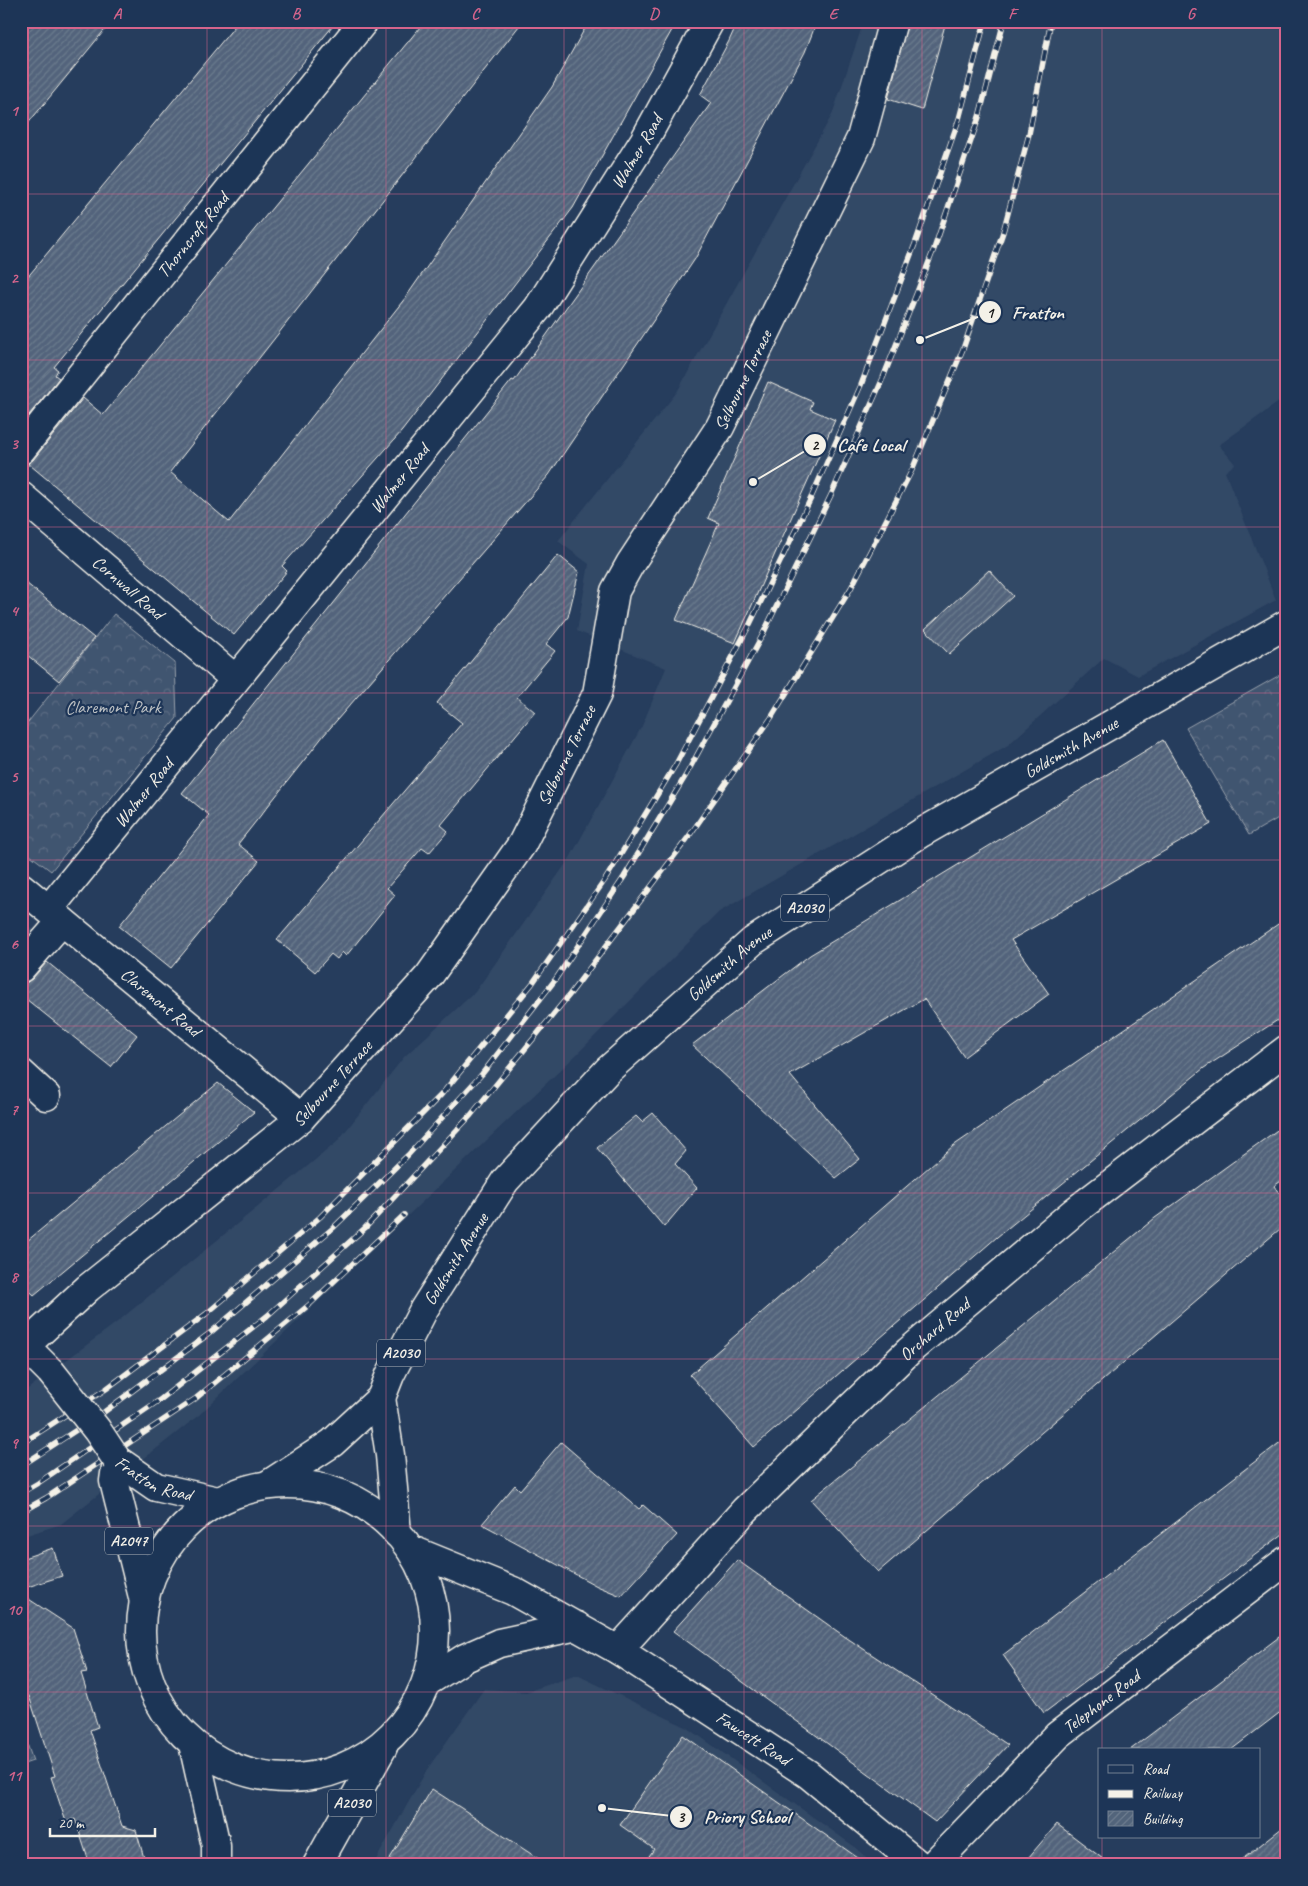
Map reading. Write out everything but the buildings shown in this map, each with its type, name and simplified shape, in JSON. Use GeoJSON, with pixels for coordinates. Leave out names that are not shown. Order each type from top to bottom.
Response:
{"type":"FeatureCollection","features":[{"type":"Feature","properties":{"kind":"street","name":"Thorncroft Road"},"geometry":{"type":"LineString","coordinates":[[21,450],[364,21]]}},
{"type":"Feature","properties":{"kind":"street","name":"Walmer Road"},"geometry":{"type":"LineString","coordinates":[[21,968],[55,915],[235,679],[538,308],[644,141],[710,21]]}},
{"type":"Feature","properties":{"kind":"street","name":"Selbourne Terrace"},"geometry":{"type":"LineString","coordinates":[[23,1344],[88,1288],[301,1118],[429,976],[522,844],[597,694],[615,591],[630,564],[720,427],[861,138],[893,21]]}},
{"type":"Feature","properties":{"kind":"street","name":"Cornwall Road"},"geometry":{"type":"LineString","coordinates":[[21,496],[235,679]]}},
{"type":"Feature","properties":{"kind":"street","name":"Goldsmith Avenue"},"geometry":{"type":"LineString","coordinates":[[269,1484],[332,1442],[381,1398],[390,1375],[424,1309],[505,1180],[608,1070],[753,941],[921,834],[1287,624]]}},
{"type":"Feature","properties":{"kind":"street","name":"Claremont Road"},"geometry":{"type":"LineString","coordinates":[[21,887],[301,1118]]}},
{"type":"Feature","properties":{"kind":"street","name":"Orchard Road"},"geometry":{"type":"LineString","coordinates":[[618,1650],[745,1510],[909,1351],[1075,1211],[1287,1049]]}},
{"type":"Feature","properties":{"kind":"street"},"geometry":{"type":"LineString","coordinates":[[21,1073],[46,1096]]}},
{"type":"Feature","properties":{"kind":"street","name":"A2047"},"geometry":{"type":"LineString","coordinates":[[23,1344],[51,1372],[97,1430],[121,1470]]}},
{"type":"Feature","properties":{"kind":"street"},"geometry":{"type":"LineString","coordinates":[[381,1398],[405,1542]]}},
{"type":"Feature","properties":{"kind":"street","name":"Fratton Road"},"geometry":{"type":"LineString","coordinates":[[121,1470],[156,1487],[218,1501]]}},
{"type":"Feature","properties":{"kind":"street","name":"Fratton Road"},"geometry":{"type":"LineString","coordinates":[[121,1470],[144,1601]]}},
{"type":"Feature","properties":{"kind":"street"},"geometry":{"type":"LineString","coordinates":[[269,1484],[313,1484],[354,1498],[405,1542],[429,1584],[436,1620],[427,1682],[417,1703],[386,1741],[351,1765],[311,1777],[269,1778],[228,1766],[193,1744],[166,1714],[148,1679],[140,1640],[144,1601],[158,1560],[184,1526],[218,1501],[243,1490],[269,1484]]}},
{"type":"Feature","properties":{"kind":"street","name":"Fawcett Road"},"geometry":{"type":"LineString","coordinates":[[405,1542],[500,1585],[618,1650],[808,1774],[919,1865]]}},
{"type":"Feature","properties":{"kind":"street","name":"Telephone Road"},"geometry":{"type":"LineString","coordinates":[[933,1865],[1058,1734],[1287,1560]]}},
{"type":"Feature","properties":{"kind":"street"},"geometry":{"type":"LineString","coordinates":[[427,1682],[465,1658],[499,1643],[577,1626]]}},
{"type":"Feature","properties":{"kind":"street","name":"A2030"},"geometry":{"type":"LineString","coordinates":[[317,1865],[386,1741]]}},
{"type":"Feature","properties":{"kind":"street"},"geometry":{"type":"LineString","coordinates":[[193,1744],[216,1846],[216,1865]]}},
{"type":"Feature","properties":{"kind":"shaded area"},"geometry":{"type":"Polygon","coordinates":[[[864,21],[1287,21],[1287,396],[1219,445],[1235,464],[1225,472],[1276,600],[1138,676],[1104,658],[1008,745],[719,912],[575,1056],[199,1415],[61,1524],[21,1537],[21,1394],[116,1323],[337,1142],[404,1057],[475,992],[570,858],[642,726],[666,668],[577,631],[589,564],[558,541],[677,392],[832,115],[864,21]]]}},
{"type":"Feature","properties":{"kind":"shaded area"},"geometry":{"type":"Polygon","coordinates":[[[21,920],[36,932],[21,947],[21,920]]]}},
{"type":"Feature","properties":{"kind":"shaded area"},"geometry":{"type":"Polygon","coordinates":[[[577,1675],[688,1728],[855,1847],[873,1865],[373,1865],[428,1768],[484,1689],[526,1692],[577,1675]]]}},
{"type":"Feature","properties":{"kind":"green space","name":"Claremont Park"},"geometry":{"type":"Polygon","coordinates":[[[114,614],[175,663],[177,718],[51,871],[21,848],[21,731],[114,614]]]}},
{"type":"Feature","properties":{"kind":"green space"},"geometry":{"type":"Polygon","coordinates":[[[1287,671],[1287,813],[1249,835],[1186,728],[1287,671]]]}},
{"type":"Feature","properties":{"kind":"green space"},"geometry":{"type":"Polygon","coordinates":[[[21,1726],[33,1761],[21,1765],[21,1726]]]}},
{"type":"Feature","properties":{"kind":"railway"},"geometry":{"type":"LineString","coordinates":[[21,1444],[106,1389],[206,1314],[320,1217],[441,1095],[532,984],[605,880],[676,764],[750,624],[811,498],[861,385],[915,244],[959,119],[985,21]]}},
{"type":"Feature","properties":{"kind":"railway"},"geometry":{"type":"LineString","coordinates":[[21,1466],[104,1412],[210,1333],[333,1228],[408,1155],[482,1074],[555,980],[624,877],[686,775],[763,634],[831,495],[883,378],[934,249],[979,117],[1004,21]]}},
{"type":"Feature","properties":{"kind":"railway"},"geometry":{"type":"LineString","coordinates":[[21,1493],[161,1399],[267,1316],[365,1228],[471,1115],[570,994],[687,839],[771,718],[851,588],[912,470],[963,349],[1003,232],[1029,134],[1051,21]]}},
{"type":"Feature","properties":{"kind":"railway"},"geometry":{"type":"LineString","coordinates":[[21,1512],[46,1498],[195,1399],[310,1304],[404,1215]]}},
{"type":"Feature","properties":{"kind":"place","name":"Fratton"},"geometry":{"type":"Point","coordinates":[920,340]}},
{"type":"Feature","properties":{"kind":"place","name":"Cafe Local"},"geometry":{"type":"Point","coordinates":[753,482]}},
{"type":"Feature","properties":{"kind":"place","name":"Priory School"},"geometry":{"type":"Point","coordinates":[602,1808]}}]}
